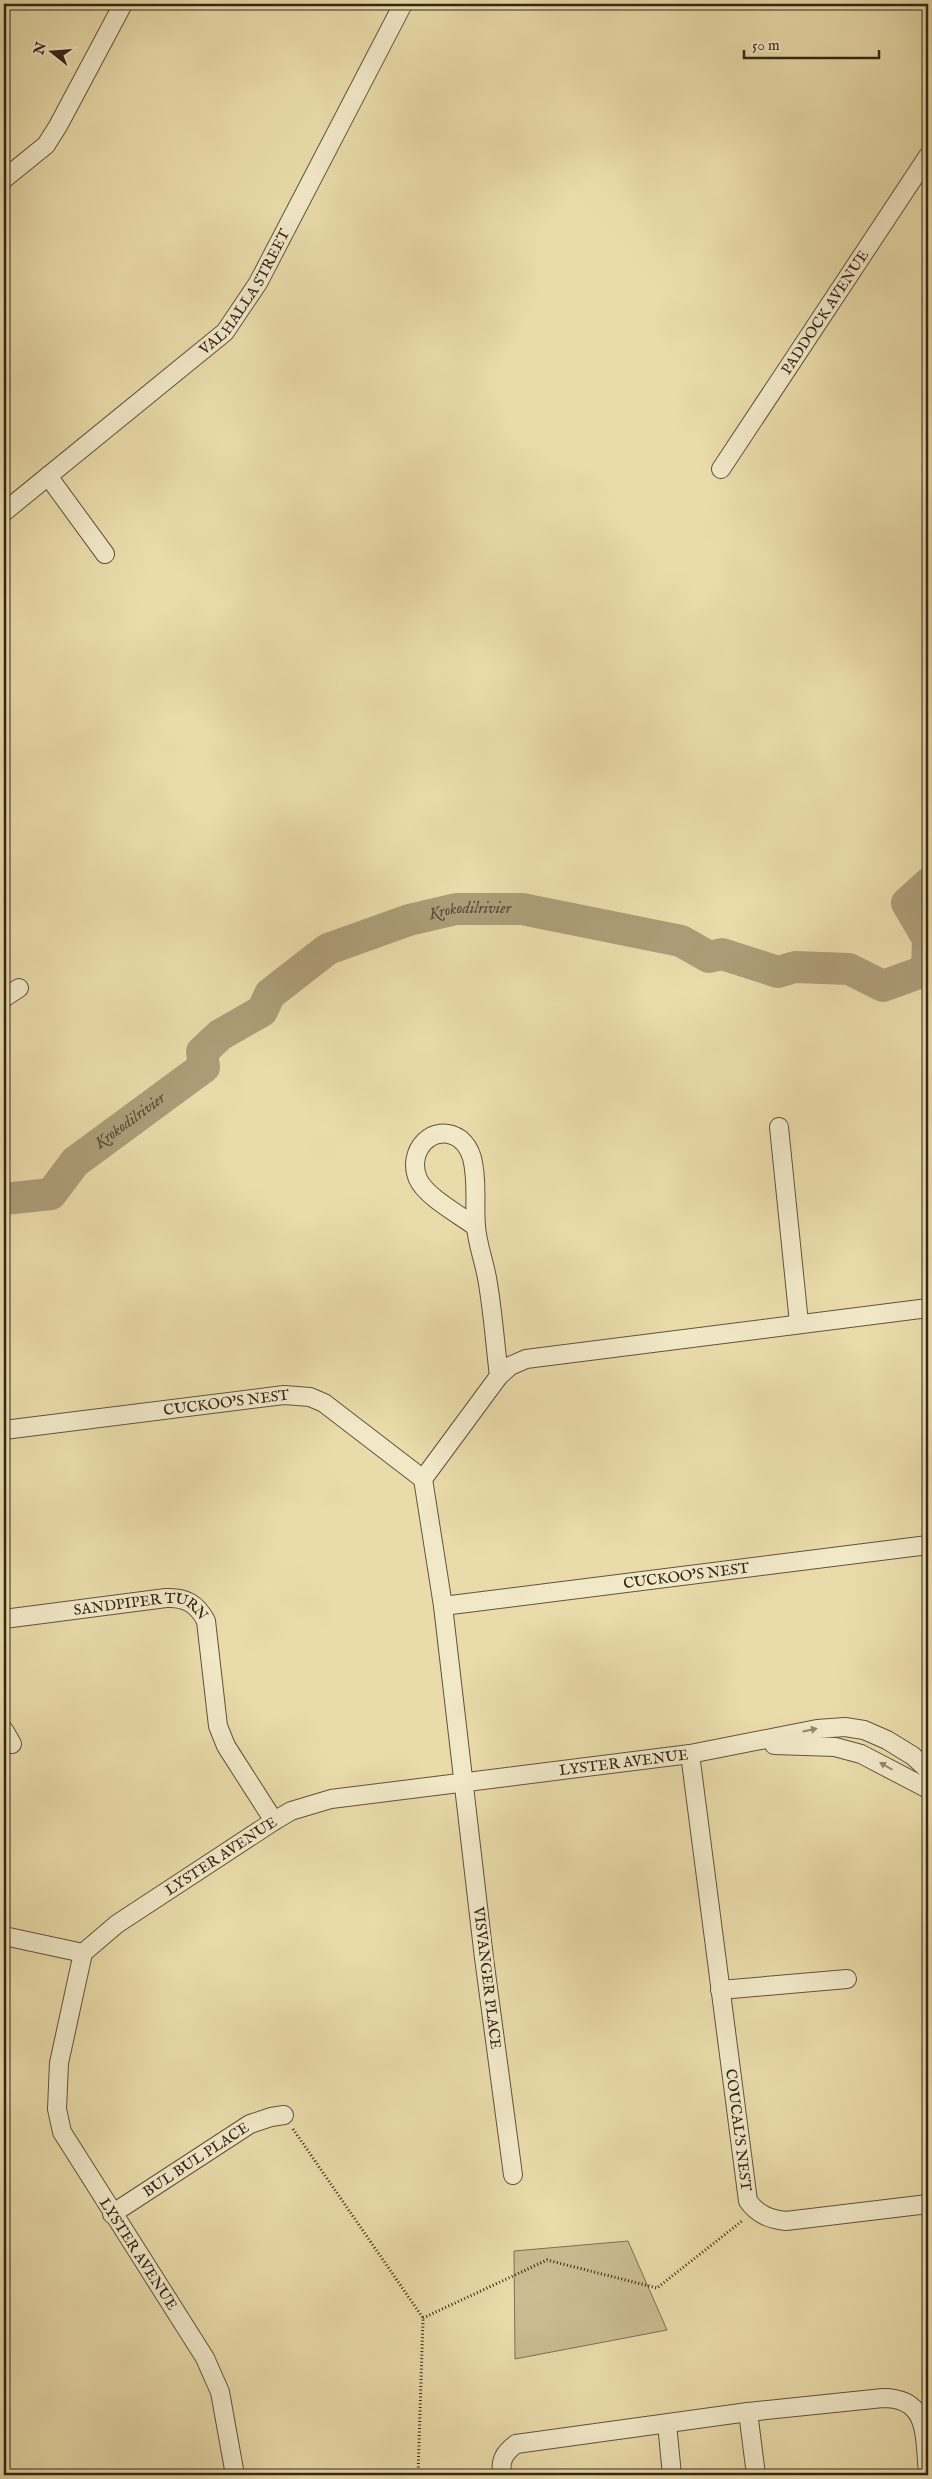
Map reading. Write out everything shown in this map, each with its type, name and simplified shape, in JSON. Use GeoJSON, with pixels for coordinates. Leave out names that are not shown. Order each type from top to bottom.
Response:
{"type":"FeatureCollection","features":[{"type":"Feature","properties":{"kind":"street"},"geometry":{"type":"LineString","coordinates":[[4,179],[46,145],[123,4]]}},
{"type":"Feature","properties":{"kind":"street","name":"VALHALLA STREET"},"geometry":{"type":"LineString","coordinates":[[4,512],[212,344],[238,315],[258,283],[403,4]]}},
{"type":"Feature","properties":{"kind":"street","name":"PADDOCK AVENUE"},"geometry":{"type":"LineString","coordinates":[[720,469],[928,156]]}},
{"type":"Feature","properties":{"kind":"street"},"geometry":{"type":"LineString","coordinates":[[48,476],[106,554]]}},
{"type":"Feature","properties":{"kind":"street"},"geometry":{"type":"LineString","coordinates":[[4,998],[19,988]]}},
{"type":"Feature","properties":{"kind":"street"},"geometry":{"type":"LineString","coordinates":[[778,1127],[799,1323]]}},
{"type":"Feature","properties":{"kind":"street"},"geometry":{"type":"LineString","coordinates":[[476,1227],[428,1192],[418,1180],[415,1169],[415,1156],[421,1144],[429,1137],[438,1133],[459,1139],[467,1146],[472,1158],[476,1183],[476,1227],[487,1280],[499,1376]]}},
{"type":"Feature","properties":{"kind":"street"},"geometry":{"type":"LineString","coordinates":[[463,1781],[443,1606],[423,1479],[499,1376],[510,1366],[526,1359],[928,1308]]}},
{"type":"Feature","properties":{"kind":"street","name":"CUCKOO'S NEST"},"geometry":{"type":"LineString","coordinates":[[4,1430],[248,1398],[299,1394],[310,1396],[324,1403],[423,1479]]}},
{"type":"Feature","properties":{"kind":"street","name":"CUCKOO'S NEST"},"geometry":{"type":"LineString","coordinates":[[443,1606],[928,1545]]}},
{"type":"Feature","properties":{"kind":"street","name":"SANDPIPER TURN"},"geometry":{"type":"LineString","coordinates":[[4,1619],[179,1597],[200,1609],[206,1621],[218,1726],[226,1746],[274,1821]]}},
{"type":"Feature","properties":{"kind":"street","name":"LYSTER AVENUE"},"geometry":{"type":"LineString","coordinates":[[235,2475],[220,2392],[205,2358],[112,2214],[62,2132],[57,2109],[59,2063],[83,1953],[118,1924],[274,1821],[291,1811],[331,1799],[690,1754],[746,1745],[817,1729],[845,1727],[864,1730],[887,1740],[913,1756],[928,1770]]}},
{"type":"Feature","properties":{"kind":"street"},"geometry":{"type":"LineString","coordinates":[[746,1745],[835,1747],[876,1760],[928,1789]]}},
{"type":"Feature","properties":{"kind":"street","name":"COUCAL'S NEST"},"geometry":{"type":"LineString","coordinates":[[690,1754],[748,2201],[755,2211],[774,2220],[786,2221],[928,2204]]}},
{"type":"Feature","properties":{"kind":"street","name":"VISVANGER PLACE"},"geometry":{"type":"LineString","coordinates":[[463,1781],[513,2175]]}},
{"type":"Feature","properties":{"kind":"street"},"geometry":{"type":"LineString","coordinates":[[4,1936],[83,1953]]}},
{"type":"Feature","properties":{"kind":"street"},"geometry":{"type":"LineString","coordinates":[[720,1990],[847,1979]]}},
{"type":"Feature","properties":{"kind":"street","name":"BUL BUL PLACE"},"geometry":{"type":"LineString","coordinates":[[112,2214],[250,2124],[270,2117],[284,2115]]}},
{"type":"Feature","properties":{"kind":"street"},"geometry":{"type":"LineString","coordinates":[[502,2475],[502,2460],[507,2451],[516,2444],[748,2412],[896,2398],[917,2409],[922,2421],[928,2473]]}},
{"type":"Feature","properties":{"kind":"street"},"geometry":{"type":"LineString","coordinates":[[748,2412],[756,2475]]}},
{"type":"Feature","properties":{"kind":"street"},"geometry":{"type":"LineString","coordinates":[[667,2424],[672,2475]]}},
{"type":"Feature","properties":{"kind":"path"},"geometry":{"type":"LineString","coordinates":[[284,2115],[423,2318],[418,2475]]}},
{"type":"Feature","properties":{"kind":"path"},"geometry":{"type":"LineString","coordinates":[[423,2318],[547,2260],[657,2288],[755,2211]]}},
{"type":"Feature","properties":{"kind":"shaded area"},"geometry":{"type":"Polygon","coordinates":[[[628,2241],[667,2330],[515,2359],[514,2251],[628,2241]]]}},
{"type":"Feature","properties":{"kind":"waterway","name":"Krokodilrivier"},"geometry":{"type":"LineString","coordinates":[[4,1199],[51,1194],[75,1162],[204,1067],[202,1052],[220,1035],[262,1011],[270,994],[328,949],[409,920],[456,909],[522,909],[681,941],[709,957],[722,954],[778,972],[795,967],[849,969],[883,986],[927,970],[928,939],[907,903],[928,884]]}}]}
